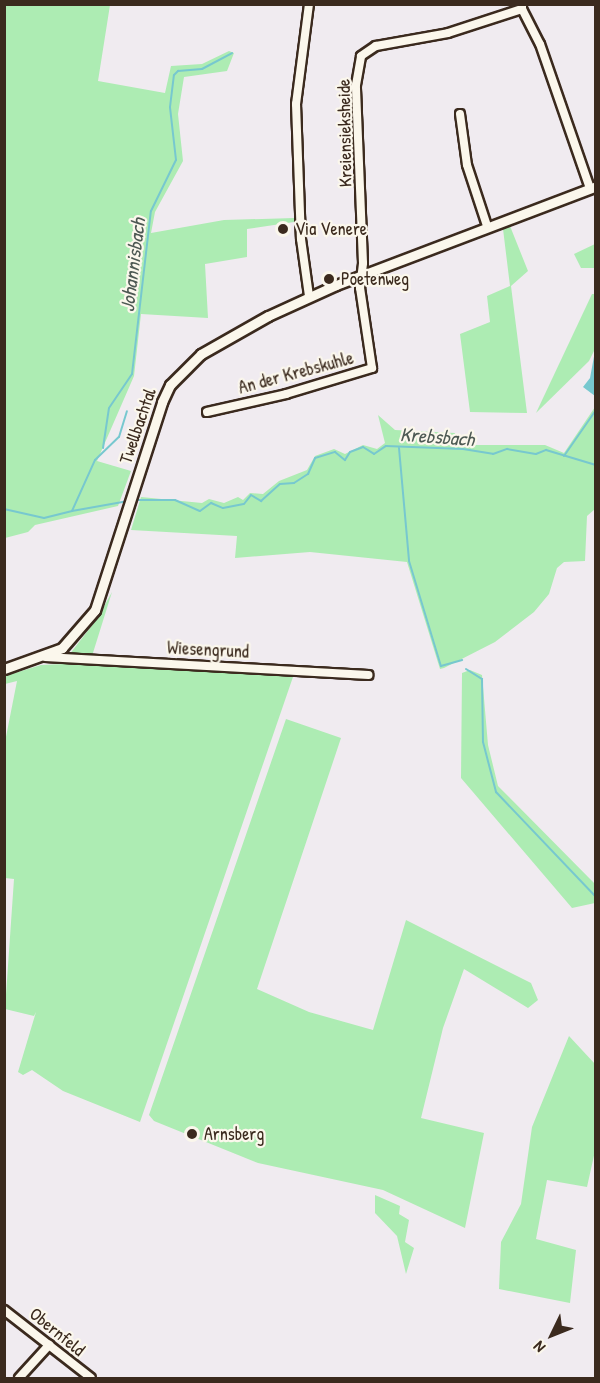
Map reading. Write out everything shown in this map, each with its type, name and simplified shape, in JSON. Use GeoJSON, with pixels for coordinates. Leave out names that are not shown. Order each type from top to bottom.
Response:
{"type":"FeatureCollection","features":[{"type":"Feature","properties":{"kind":"street"},"geometry":{"type":"LineString","coordinates":[[309,4],[296,104],[301,239],[309,297]]}},
{"type":"Feature","properties":{"kind":"street"},"geometry":{"type":"LineString","coordinates":[[522,7],[540,44],[593,187]]}},
{"type":"Feature","properties":{"kind":"street","name":"Kreiensieksheide"},"geometry":{"type":"LineString","coordinates":[[361,275],[356,86],[361,56],[376,46],[448,33],[522,7]]}},
{"type":"Feature","properties":{"kind":"street"},"geometry":{"type":"LineString","coordinates":[[459,114],[471,181],[487,226]]}},
{"type":"Feature","properties":{"kind":"street","name":"Twellbachtal"},"geometry":{"type":"LineString","coordinates":[[4,669],[45,657],[74,637],[95,610],[162,402],[184,369],[219,342],[309,297],[487,226],[593,187]]}},
{"type":"Feature","properties":{"kind":"street","name":"An der Krebskuhle"},"geometry":{"type":"LineString","coordinates":[[207,412],[286,394],[372,368],[361,275]]}},
{"type":"Feature","properties":{"kind":"street","name":"Wiesengrund"},"geometry":{"type":"LineString","coordinates":[[45,657],[369,675]]}},
{"type":"Feature","properties":{"kind":"street","name":"Obernfeld"},"geometry":{"type":"LineString","coordinates":[[4,1310],[90,1378]]}},
{"type":"Feature","properties":{"kind":"street"},"geometry":{"type":"LineString","coordinates":[[19,1378],[49,1345]]}},
{"type":"Feature","properties":{"kind":"green space"},"geometry":{"type":"Polygon","coordinates":[[[4,5],[110,5],[98,81],[165,93],[171,66],[202,64],[229,51],[234,53],[227,71],[184,77],[178,114],[183,161],[155,212],[151,233],[224,220],[294,218],[294,222],[247,229],[247,257],[205,264],[208,318],[141,314],[134,376],[97,461],[131,471],[118,506],[35,525],[28,532],[5,538],[4,5]]]}},
{"type":"Feature","properties":{"kind":"green space"},"geometry":{"type":"Polygon","coordinates":[[[510,226],[528,271],[511,286],[527,413],[470,412],[460,334],[490,322],[487,296],[510,286],[503,229],[510,226]]]}},
{"type":"Feature","properties":{"kind":"green space"},"geometry":{"type":"Polygon","coordinates":[[[595,244],[595,268],[581,268],[574,254],[595,244]]]}},
{"type":"Feature","properties":{"kind":"green space"},"geometry":{"type":"Polygon","coordinates":[[[592,294],[595,294],[595,349],[589,361],[536,413],[592,294]]]}},
{"type":"Feature","properties":{"kind":"green space"},"geometry":{"type":"Polygon","coordinates":[[[595,407],[595,509],[587,516],[585,561],[564,562],[557,568],[549,594],[534,612],[495,642],[444,668],[440,669],[407,562],[310,552],[235,558],[237,536],[131,530],[141,497],[202,503],[209,499],[224,503],[238,497],[243,500],[250,493],[263,494],[279,481],[307,470],[315,456],[334,449],[345,454],[363,445],[377,449],[385,443],[378,415],[395,430],[455,433],[455,445],[545,445],[564,453],[595,407]]]}},
{"type":"Feature","properties":{"kind":"green space"},"geometry":{"type":"Polygon","coordinates":[[[112,592],[92,656],[69,655],[97,619],[112,592]]]}},
{"type":"Feature","properties":{"kind":"green space"},"geometry":{"type":"Polygon","coordinates":[[[86,663],[294,674],[140,1122],[63,1091],[32,1070],[23,1075],[18,1072],[36,1012],[34,1016],[5,1009],[14,879],[5,878],[4,747],[17,681],[5,684],[5,676],[41,665],[86,663]]]}},
{"type":"Feature","properties":{"kind":"green space"},"geometry":{"type":"Polygon","coordinates":[[[470,670],[482,675],[488,745],[498,786],[595,884],[595,903],[572,908],[461,778],[462,673],[470,670]]]}},
{"type":"Feature","properties":{"kind":"green space"},"geometry":{"type":"Polygon","coordinates":[[[286,719],[341,738],[257,989],[309,1012],[373,1030],[406,920],[531,983],[538,1000],[528,1008],[464,969],[443,1028],[421,1118],[484,1133],[465,1228],[383,1190],[258,1163],[154,1121],[149,1115],[286,719]]]}},
{"type":"Feature","properties":{"kind":"green space"},"geometry":{"type":"Polygon","coordinates":[[[569,1036],[595,1064],[595,1151],[587,1187],[547,1180],[536,1239],[576,1250],[570,1303],[499,1289],[501,1242],[521,1204],[532,1127],[569,1036]]]}},
{"type":"Feature","properties":{"kind":"green space"},"geometry":{"type":"Polygon","coordinates":[[[375,1195],[400,1206],[399,1214],[409,1220],[405,1242],[414,1248],[406,1274],[397,1236],[375,1213],[375,1195]]]}},
{"type":"Feature","properties":{"kind":"water"},"geometry":{"type":"Polygon","coordinates":[[[595,351],[595,396],[583,387],[590,378],[595,351]]]}},
{"type":"Feature","properties":{"kind":"waterway","name":"Johannisbach"},"geometry":{"type":"LineString","coordinates":[[103,448],[109,408],[132,374],[151,211],[176,160],[170,107],[174,75],[178,71],[202,69],[232,53]]}},
{"type":"Feature","properties":{"kind":"waterway"},"geometry":{"type":"LineString","coordinates":[[564,456],[596,410]]}},
{"type":"Feature","properties":{"kind":"waterway","name":"Johannisbach"},"geometry":{"type":"LineString","coordinates":[[4,509],[44,518],[72,511],[95,460],[119,437],[127,411]]}},
{"type":"Feature","properties":{"kind":"waterway","name":"Krebsbach"},"geometry":{"type":"LineString","coordinates":[[134,500],[175,500],[200,511],[211,503],[223,508],[244,504],[251,495],[261,501],[280,484],[294,483],[308,474],[315,458],[335,452],[345,460],[350,452],[363,447],[374,454],[386,446],[463,449],[493,454],[507,449],[536,454],[546,450],[596,465]]}},
{"type":"Feature","properties":{"kind":"waterway"},"geometry":{"type":"LineString","coordinates":[[399,448],[409,561],[441,666],[462,660]]}},
{"type":"Feature","properties":{"kind":"waterway"},"geometry":{"type":"LineString","coordinates":[[72,511],[128,501]]}},
{"type":"Feature","properties":{"kind":"waterway"},"geometry":{"type":"LineString","coordinates":[[466,669],[482,679],[483,742],[496,792],[595,896]]}},
{"type":"Feature","properties":{"kind":"place","name":"Via Venere"},"geometry":{"type":"Point","coordinates":[283,229]}},
{"type":"Feature","properties":{"kind":"place","name":"Poetenweg"},"geometry":{"type":"Point","coordinates":[329,279]}},
{"type":"Feature","properties":{"kind":"place","name":"Arnsberg"},"geometry":{"type":"Point","coordinates":[192,1134]}}]}
